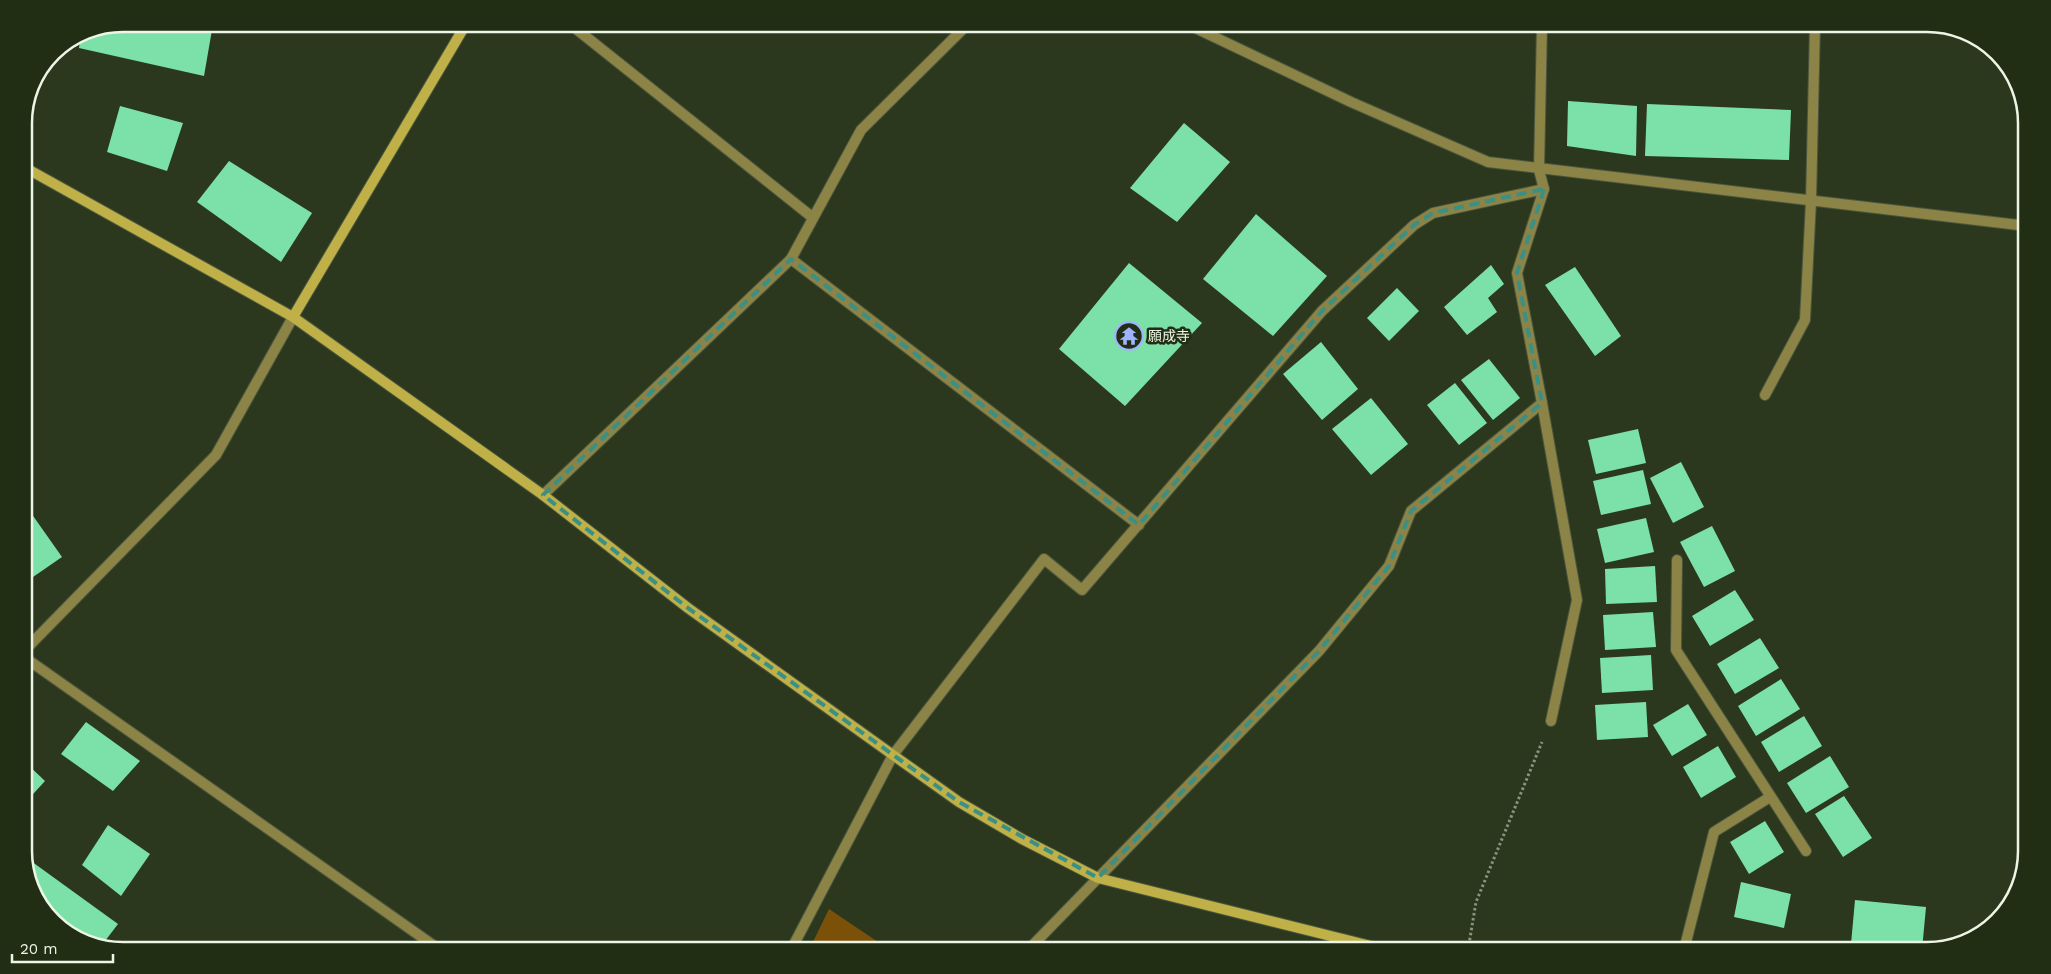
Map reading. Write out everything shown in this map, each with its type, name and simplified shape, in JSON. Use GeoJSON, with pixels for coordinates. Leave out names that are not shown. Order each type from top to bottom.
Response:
{"type":"FeatureCollection","features":[{"type":"Feature","properties":{"kind":"street"},"geometry":{"type":"LineString","coordinates":[[33,642],[216,455],[292,317],[461,32]]}},
{"type":"Feature","properties":{"kind":"street"},"geometry":{"type":"LineString","coordinates":[[580,32],[812,217]]}},
{"type":"Feature","properties":{"kind":"street"},"geometry":{"type":"LineString","coordinates":[[543,495],[791,259],[812,217],[861,130],[960,32]]}},
{"type":"Feature","properties":{"kind":"street"},"geometry":{"type":"LineString","coordinates":[[1204,32],[1351,102],[1488,162],[1539,170],[2018,225]]}},
{"type":"Feature","properties":{"kind":"street"},"geometry":{"type":"LineString","coordinates":[[1542,32],[1539,170],[1544,189],[1517,273],[1577,600],[1551,721]]}},
{"type":"Feature","properties":{"kind":"street"},"geometry":{"type":"LineString","coordinates":[[1765,395],[1805,320],[1811,201],[1815,32]]}},
{"type":"Feature","properties":{"kind":"street"},"geometry":{"type":"LineString","coordinates":[[33,172],[292,317],[543,495],[688,608],[893,755],[959,802],[1022,839],[1098,878],[1355,942]]}},
{"type":"Feature","properties":{"kind":"street"},"geometry":{"type":"LineString","coordinates":[[795,942],[893,755],[1044,560],[1082,590],[1322,311],[1414,225],[1433,213],[1544,189]]}},
{"type":"Feature","properties":{"kind":"street"},"geometry":{"type":"LineString","coordinates":[[791,259],[1139,525]]}},
{"type":"Feature","properties":{"kind":"street"},"geometry":{"type":"LineString","coordinates":[[1036,942],[1319,651],[1389,566],[1411,511],[1542,403]]}},
{"type":"Feature","properties":{"kind":"street"},"geometry":{"type":"LineString","coordinates":[[1677,560],[1676,650],[1806,851]]}},
{"type":"Feature","properties":{"kind":"street"},"geometry":{"type":"LineString","coordinates":[[33,662],[429,942]]}},
{"type":"Feature","properties":{"kind":"street"},"geometry":{"type":"LineString","coordinates":[[1686,942],[1714,832],[1770,797]]}},
{"type":"Feature","properties":{"kind":"path"},"geometry":{"type":"LineString","coordinates":[[1469,942],[1476,902],[1551,721]]}},
{"type":"Feature","properties":{"kind":"highlighted area"},"geometry":{"type":"Polygon","coordinates":[[[1544,189],[1517,273],[1542,403],[1411,511],[1389,566],[1319,651],[1098,878],[959,802],[688,608],[543,495],[791,259],[1139,525],[1322,311],[1414,225],[1433,213],[1544,189]]]}},
{"type":"Feature","properties":{"kind":"shaded area"},"geometry":{"type":"Polygon","coordinates":[[[829,909],[878,942],[813,942],[829,909]]]}},
{"type":"Feature","properties":{"kind":"building"},"geometry":{"type":"Polygon","coordinates":[[[212,32],[204,76],[79,48],[80,44],[89,39],[112,33],[212,32]]]}},
{"type":"Feature","properties":{"kind":"building"},"geometry":{"type":"Polygon","coordinates":[[[1568,101],[1637,106],[1636,156],[1567,146],[1568,101]]]}},
{"type":"Feature","properties":{"kind":"building"},"geometry":{"type":"Polygon","coordinates":[[[1647,104],[1791,110],[1789,160],[1645,156],[1647,104]]]}},
{"type":"Feature","properties":{"kind":"building"},"geometry":{"type":"Polygon","coordinates":[[[120,106],[183,123],[167,171],[107,152],[120,106]]]}},
{"type":"Feature","properties":{"kind":"building"},"geometry":{"type":"Polygon","coordinates":[[[1184,123],[1230,162],[1177,222],[1130,188],[1184,123]]]}},
{"type":"Feature","properties":{"kind":"building"},"geometry":{"type":"Polygon","coordinates":[[[229,161],[312,213],[281,262],[197,202],[229,161]]]}},
{"type":"Feature","properties":{"kind":"building"},"geometry":{"type":"Polygon","coordinates":[[[1256,214],[1327,276],[1273,336],[1203,279],[1256,214]]]}},
{"type":"Feature","properties":{"kind":"building","name":"願成寺"},"geometry":{"type":"Polygon","coordinates":[[[1129,263],[1202,323],[1125,406],[1059,349],[1129,263]]]}},
{"type":"Feature","properties":{"kind":"building"},"geometry":{"type":"Polygon","coordinates":[[[1491,265],[1504,284],[1488,298],[1497,312],[1467,335],[1444,307],[1491,265]]]}},
{"type":"Feature","properties":{"kind":"building"},"geometry":{"type":"Polygon","coordinates":[[[1575,267],[1621,336],[1595,356],[1545,285],[1575,267]]]}},
{"type":"Feature","properties":{"kind":"building"},"geometry":{"type":"Polygon","coordinates":[[[1397,288],[1419,311],[1389,341],[1367,318],[1397,288]]]}},
{"type":"Feature","properties":{"kind":"building"},"geometry":{"type":"Polygon","coordinates":[[[1321,342],[1358,389],[1322,420],[1283,374],[1321,342]]]}},
{"type":"Feature","properties":{"kind":"building"},"geometry":{"type":"Polygon","coordinates":[[[1489,359],[1520,398],[1493,420],[1461,380],[1489,359]]]}},
{"type":"Feature","properties":{"kind":"building"},"geometry":{"type":"Polygon","coordinates":[[[1455,383],[1487,423],[1459,445],[1427,405],[1455,383]]]}},
{"type":"Feature","properties":{"kind":"building"},"geometry":{"type":"Polygon","coordinates":[[[1371,398],[1408,444],[1371,475],[1332,429],[1371,398]]]}},
{"type":"Feature","properties":{"kind":"building"},"geometry":{"type":"Polygon","coordinates":[[[1638,429],[1646,463],[1596,474],[1588,440],[1638,429]]]}},
{"type":"Feature","properties":{"kind":"building"},"geometry":{"type":"Polygon","coordinates":[[[1681,462],[1704,507],[1673,523],[1650,478],[1681,462]]]}},
{"type":"Feature","properties":{"kind":"building"},"geometry":{"type":"Polygon","coordinates":[[[1643,470],[1651,504],[1601,515],[1593,481],[1643,470]]]}},
{"type":"Feature","properties":{"kind":"building"},"geometry":{"type":"Polygon","coordinates":[[[33,516],[62,557],[33,577],[33,516]]]}},
{"type":"Feature","properties":{"kind":"building"},"geometry":{"type":"Polygon","coordinates":[[[1646,518],[1654,552],[1605,563],[1597,529],[1646,518]]]}},
{"type":"Feature","properties":{"kind":"building"},"geometry":{"type":"Polygon","coordinates":[[[1712,526],[1735,571],[1704,587],[1680,542],[1712,526]]]}},
{"type":"Feature","properties":{"kind":"building"},"geometry":{"type":"Polygon","coordinates":[[[1655,566],[1657,602],[1606,604],[1605,569],[1655,566]]]}},
{"type":"Feature","properties":{"kind":"building"},"geometry":{"type":"Polygon","coordinates":[[[1735,590],[1754,620],[1710,646],[1692,616],[1735,590]]]}},
{"type":"Feature","properties":{"kind":"building"},"geometry":{"type":"Polygon","coordinates":[[[1653,612],[1656,647],[1605,650],[1603,615],[1653,612]]]}},
{"type":"Feature","properties":{"kind":"building"},"geometry":{"type":"Polygon","coordinates":[[[1760,638],[1779,668],[1735,694],[1717,664],[1760,638]]]}},
{"type":"Feature","properties":{"kind":"building"},"geometry":{"type":"Polygon","coordinates":[[[1651,655],[1653,690],[1602,693],[1600,658],[1651,655]]]}},
{"type":"Feature","properties":{"kind":"building"},"geometry":{"type":"Polygon","coordinates":[[[1781,679],[1800,709],[1756,736],[1738,706],[1781,679]]]}},
{"type":"Feature","properties":{"kind":"building"},"geometry":{"type":"Polygon","coordinates":[[[1646,702],[1648,737],[1597,740],[1595,705],[1646,702]]]}},
{"type":"Feature","properties":{"kind":"building"},"geometry":{"type":"Polygon","coordinates":[[[1688,704],[1707,735],[1672,756],[1653,725],[1688,704]]]}},
{"type":"Feature","properties":{"kind":"building"},"geometry":{"type":"Polygon","coordinates":[[[1804,716],[1822,746],[1779,772],[1761,742],[1804,716]]]}},
{"type":"Feature","properties":{"kind":"building"},"geometry":{"type":"Polygon","coordinates":[[[86,722],[140,761],[113,791],[61,754],[86,722]]]}},
{"type":"Feature","properties":{"kind":"building"},"geometry":{"type":"Polygon","coordinates":[[[1718,746],[1736,777],[1701,798],[1683,767],[1718,746]]]}},
{"type":"Feature","properties":{"kind":"building"},"geometry":{"type":"Polygon","coordinates":[[[1830,756],[1849,787],[1806,813],[1787,783],[1830,756]]]}},
{"type":"Feature","properties":{"kind":"building"},"geometry":{"type":"Polygon","coordinates":[[[33,770],[45,781],[33,794],[33,770]]]}},
{"type":"Feature","properties":{"kind":"building"},"geometry":{"type":"Polygon","coordinates":[[[1844,796],[1872,838],[1843,857],[1815,814],[1844,796]]]}},
{"type":"Feature","properties":{"kind":"building"},"geometry":{"type":"Polygon","coordinates":[[[1765,821],[1784,852],[1749,874],[1730,842],[1765,821]]]}},
{"type":"Feature","properties":{"kind":"building"},"geometry":{"type":"Polygon","coordinates":[[[108,825],[150,854],[121,896],[82,865],[108,825]]]}},
{"type":"Feature","properties":{"kind":"building"},"geometry":{"type":"Polygon","coordinates":[[[34,863],[118,924],[106,940],[89,935],[63,919],[55,911],[42,891],[37,880],[34,863]]]}},
{"type":"Feature","properties":{"kind":"building"},"geometry":{"type":"Polygon","coordinates":[[[1741,882],[1791,894],[1784,928],[1734,917],[1741,882]]]}},
{"type":"Feature","properties":{"kind":"building"},"geometry":{"type":"Polygon","coordinates":[[[1855,900],[1926,907],[1923,942],[1851,942],[1855,900]]]}},
{"type":"Feature","properties":{"kind":"place","name":"願成寺"},"geometry":{"type":"Point","coordinates":[1129,336]}}]}
